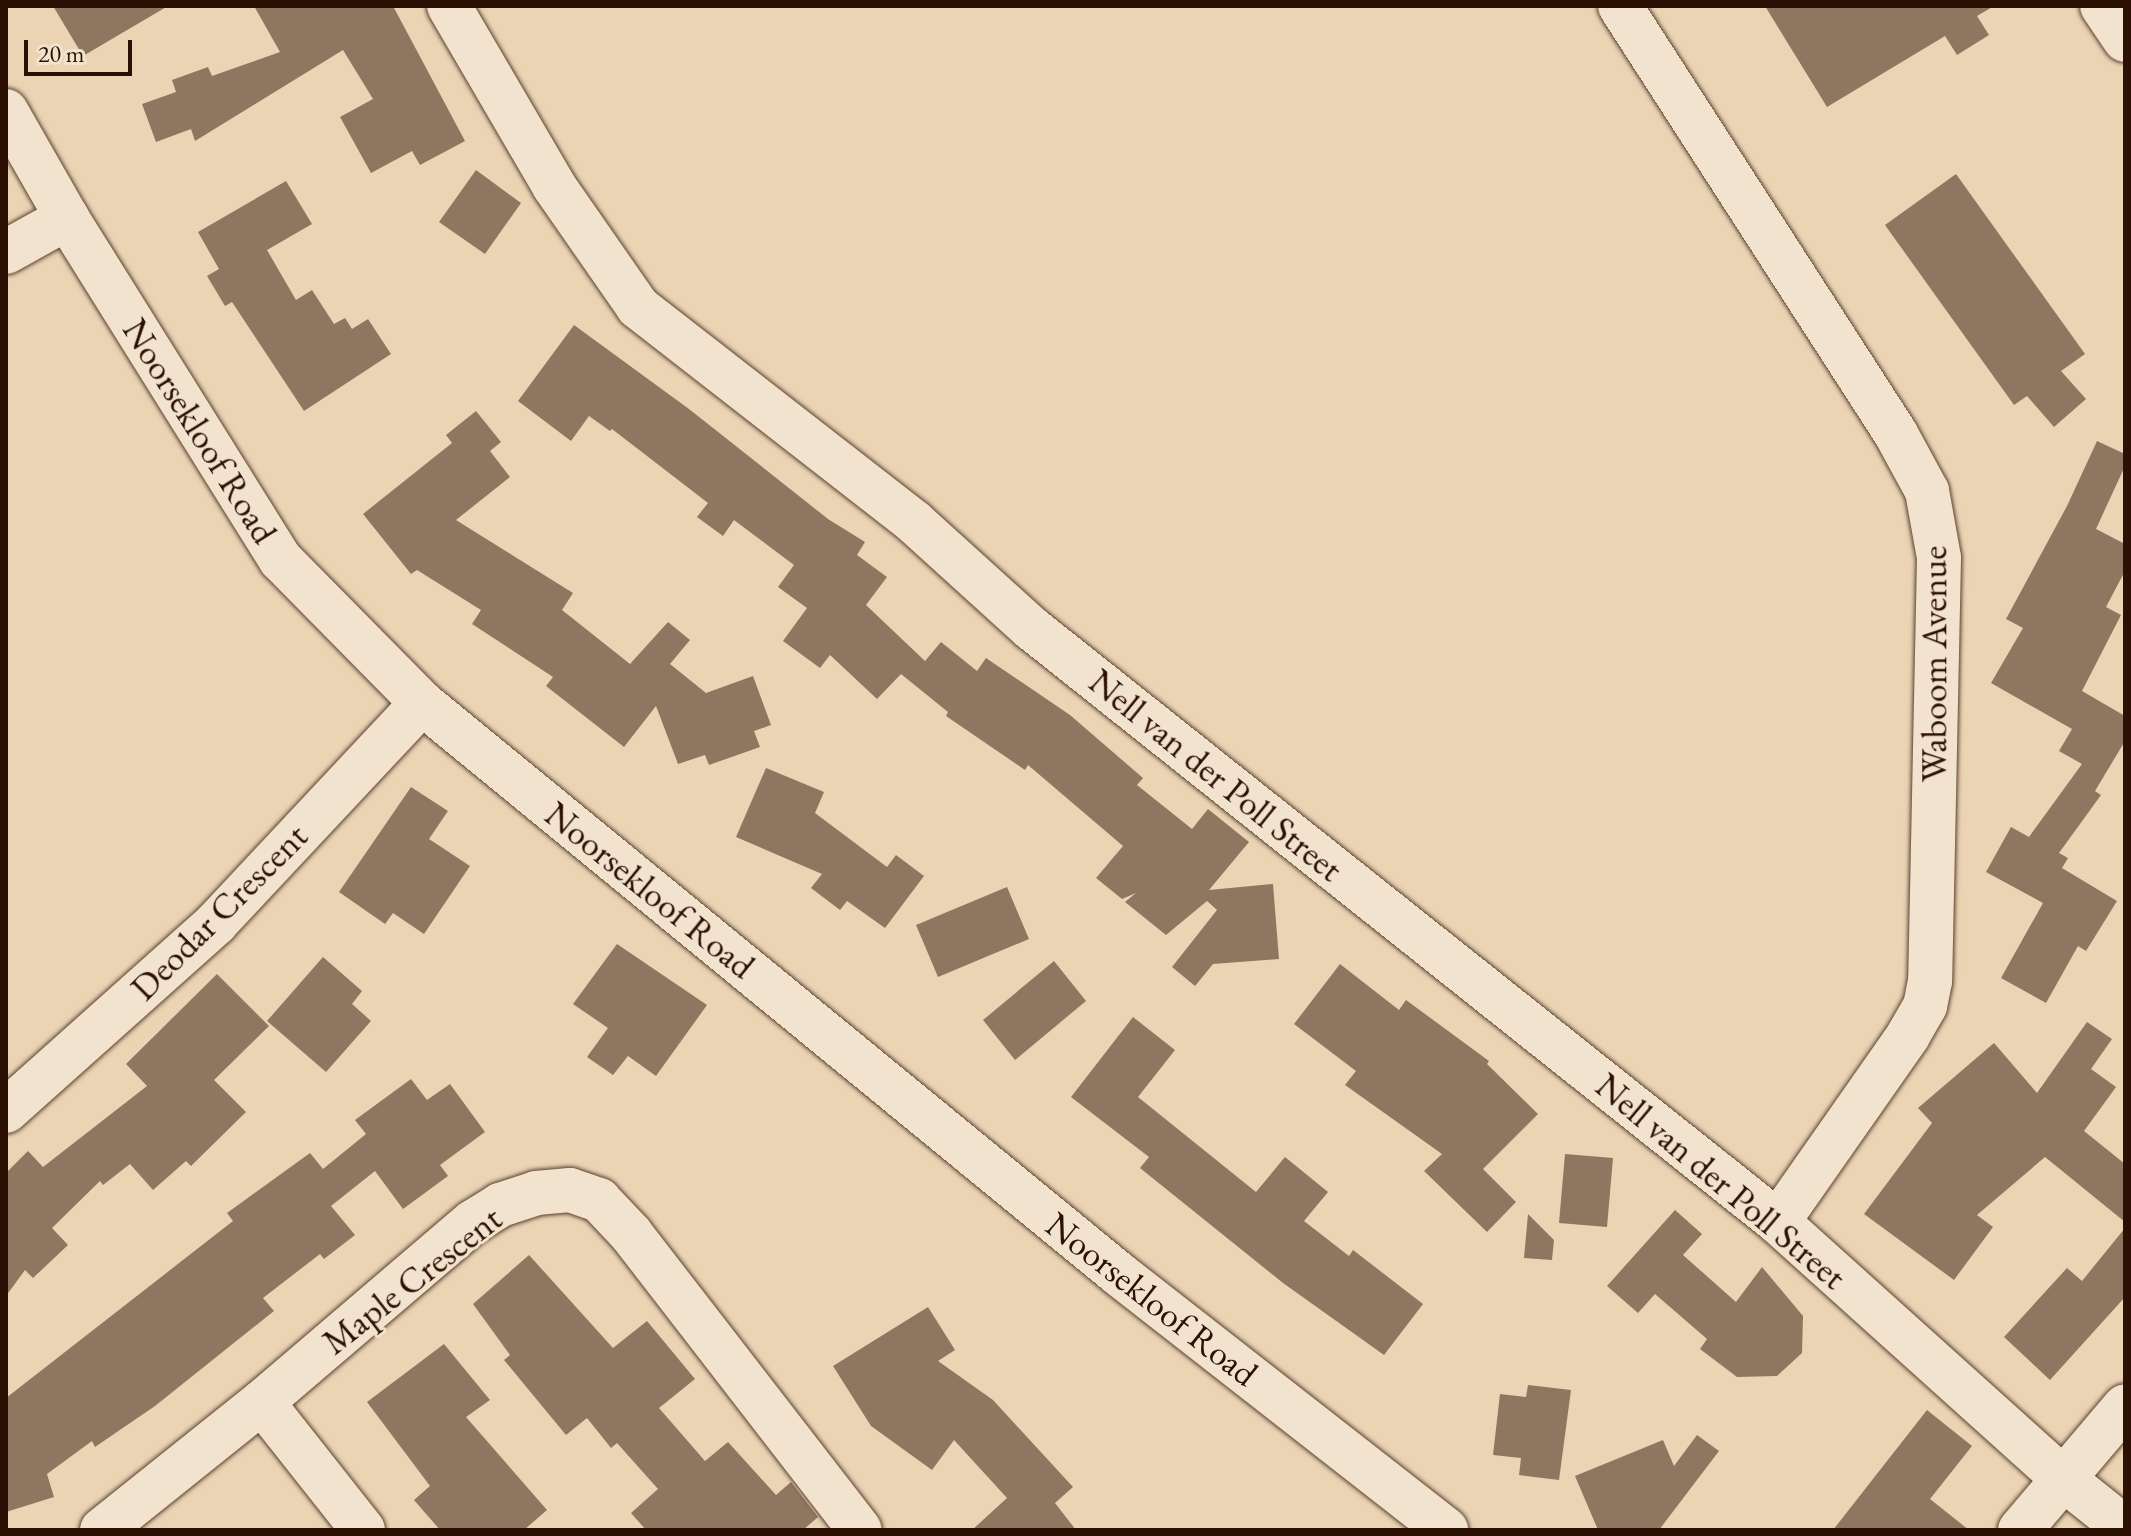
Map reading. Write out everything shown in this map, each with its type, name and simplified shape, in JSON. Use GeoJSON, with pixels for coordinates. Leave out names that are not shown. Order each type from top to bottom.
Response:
{"type":"FeatureCollection","features":[{"type":"Feature","properties":{"kind":"street","name":"Nell van der Poll Street"},"geometry":{"type":"LineString","coordinates":[[449,6],[554,186],[638,307],[914,522],[1031,628],[1778,1222],[2061,1477],[2125,1528]]}},
{"type":"Feature","properties":{"kind":"street","name":"Waboom Avenue"},"geometry":{"type":"LineString","coordinates":[[1620,6],[1896,434],[1927,491],[1939,558],[1931,965],[1925,1006],[1908,1036],[1778,1222]]}},
{"type":"Feature","properties":{"kind":"street"},"geometry":{"type":"LineString","coordinates":[[2102,6],[2125,40]]}},
{"type":"Feature","properties":{"kind":"street","name":"Noorsekloof Road"},"geometry":{"type":"LineString","coordinates":[[6,111],[67,218],[281,560],[422,703],[1120,1275],[1446,1530]]}},
{"type":"Feature","properties":{"kind":"street"},"geometry":{"type":"LineString","coordinates":[[6,252],[67,218]]}},
{"type":"Feature","properties":{"kind":"street","name":"Deodar Crescent"},"geometry":{"type":"LineString","coordinates":[[6,1111],[216,923],[422,703]]}},
{"type":"Feature","properties":{"kind":"street","name":"Maple Crescent"},"geometry":{"type":"LineString","coordinates":[[102,1530],[262,1402],[473,1222],[500,1205],[536,1193],[570,1190],[599,1200],[631,1234],[860,1530]]}},
{"type":"Feature","properties":{"kind":"street"},"geometry":{"type":"LineString","coordinates":[[262,1402],[363,1530]]}},
{"type":"Feature","properties":{"kind":"street"},"geometry":{"type":"LineString","coordinates":[[2020,1530],[2061,1477],[2125,1406]]}},
{"type":"Feature","properties":{"kind":"building"},"geometry":{"type":"Polygon","coordinates":[[[53,6],[168,6],[83,56],[53,6]]]}},
{"type":"Feature","properties":{"kind":"building"},"geometry":{"type":"Polygon","coordinates":[[[254,6],[393,6],[465,141],[420,165],[412,151],[371,173],[340,117],[373,99],[343,50],[195,141],[191,129],[156,142],[142,104],[176,92],[172,80],[208,67],[212,76],[280,52],[254,6]]]}},
{"type":"Feature","properties":{"kind":"building"},"geometry":{"type":"Polygon","coordinates":[[[1765,6],[1994,6],[1977,16],[1989,35],[1957,55],[1945,36],[1827,107],[1765,6]]]}},
{"type":"Feature","properties":{"kind":"building"},"geometry":{"type":"Polygon","coordinates":[[[476,170],[521,203],[485,254],[439,222],[476,170]]]}},
{"type":"Feature","properties":{"kind":"building"},"geometry":{"type":"Polygon","coordinates":[[[1956,174],[2085,354],[2061,371],[2086,399],[2054,427],[2027,396],[2014,405],[1885,225],[1956,174]]]}},
{"type":"Feature","properties":{"kind":"building"},"geometry":{"type":"Polygon","coordinates":[[[286,181],[312,224],[267,250],[296,300],[312,290],[334,324],[345,318],[352,329],[368,319],[391,354],[304,411],[232,302],[225,306],[207,276],[219,269],[198,232],[286,181]]]}},
{"type":"Feature","properties":{"kind":"building"},"geometry":{"type":"Polygon","coordinates":[[[574,325],[689,409],[828,519],[865,542],[857,555],[887,577],[866,605],[925,661],[941,642],[977,671],[986,658],[1070,715],[1143,778],[1137,785],[1192,829],[1208,809],[1249,842],[1209,890],[1273,884],[1279,959],[1213,964],[1195,986],[1172,967],[1217,910],[1207,901],[1166,935],[1125,902],[1136,893],[1122,899],[1096,878],[1123,846],[1028,765],[1025,770],[946,716],[948,712],[901,674],[877,699],[830,655],[820,668],[783,641],[807,608],[778,587],[794,565],[734,520],[723,536],[697,517],[708,503],[612,429],[610,431],[589,416],[571,441],[518,401],[574,325]]]}},
{"type":"Feature","properties":{"kind":"building"},"geometry":{"type":"Polygon","coordinates":[[[476,411],[501,442],[490,451],[510,477],[456,520],[573,593],[562,610],[630,664],[668,622],[690,640],[670,664],[706,693],[753,676],[771,725],[754,731],[760,747],[709,765],[705,755],[678,764],[656,706],[624,747],[546,686],[553,677],[472,624],[481,610],[417,570],[411,574],[363,514],[452,443],[446,435],[476,411]]]}},
{"type":"Feature","properties":{"kind":"building"},"geometry":{"type":"Polygon","coordinates":[[[2097,441],[2125,454],[2125,466],[2096,529],[2125,544],[2125,571],[2106,607],[2121,615],[2082,691],[2125,716],[2125,741],[2095,791],[2101,795],[2059,853],[2068,858],[2062,868],[2117,901],[2086,951],[2078,946],[2046,1003],[2001,978],[2043,903],[1986,872],[2011,827],[2029,837],[2082,764],[2059,751],[2072,729],[1991,683],[2023,628],[2006,619],[2067,506],[2097,441]]]}},
{"type":"Feature","properties":{"kind":"building"},"geometry":{"type":"Polygon","coordinates":[[[766,768],[824,792],[815,813],[887,867],[896,855],[924,876],[885,928],[847,901],[840,910],[811,888],[822,874],[736,837],[766,768]]]}},
{"type":"Feature","properties":{"kind":"building"},"geometry":{"type":"Polygon","coordinates":[[[411,787],[448,811],[429,839],[470,866],[424,934],[393,913],[385,924],[339,892],[411,787]]]}},
{"type":"Feature","properties":{"kind":"building"},"geometry":{"type":"Polygon","coordinates":[[[1007,887],[1029,939],[938,977],[916,925],[1007,887]]]}},
{"type":"Feature","properties":{"kind":"building"},"geometry":{"type":"Polygon","coordinates":[[[617,944],[707,1005],[656,1076],[628,1056],[613,1075],[587,1057],[608,1028],[573,1004],[617,944]]]}},
{"type":"Feature","properties":{"kind":"building"},"geometry":{"type":"Polygon","coordinates":[[[323,957],[362,991],[352,1004],[371,1021],[326,1072],[267,1021],[323,957]]]}},
{"type":"Feature","properties":{"kind":"building"},"geometry":{"type":"Polygon","coordinates":[[[1054,961],[1086,1001],[1015,1060],[983,1020],[1054,961]]]}},
{"type":"Feature","properties":{"kind":"building"},"geometry":{"type":"Polygon","coordinates":[[[1340,964],[1399,1010],[1406,1000],[1489,1061],[1487,1064],[1538,1114],[1483,1169],[1516,1202],[1487,1232],[1424,1171],[1442,1154],[1345,1085],[1356,1071],[1294,1024],[1340,964]]]}},
{"type":"Feature","properties":{"kind":"building"},"geometry":{"type":"Polygon","coordinates":[[[217,974],[269,1026],[214,1080],[246,1112],[191,1166],[186,1161],[153,1190],[130,1164],[103,1185],[100,1181],[52,1228],[68,1245],[33,1278],[25,1270],[6,1296],[6,1173],[28,1151],[43,1167],[147,1086],[126,1064],[217,974]]]}},
{"type":"Feature","properties":{"kind":"building"},"geometry":{"type":"Polygon","coordinates":[[[1133,1017],[1175,1050],[1138,1097],[1256,1192],[1285,1157],[1328,1192],[1304,1221],[1349,1256],[1353,1250],[1423,1304],[1384,1355],[1283,1283],[1140,1168],[1149,1157],[1071,1097],[1133,1017]]]}},
{"type":"Feature","properties":{"kind":"building"},"geometry":{"type":"Polygon","coordinates":[[[2087,1022],[2112,1039],[2091,1069],[2116,1087],[2084,1131],[2125,1164],[2125,1222],[2045,1157],[1977,1215],[1993,1227],[1954,1280],[1864,1214],[1932,1123],[1918,1108],[1994,1043],[2037,1093],[2087,1022]]]}},
{"type":"Feature","properties":{"kind":"building"},"geometry":{"type":"Polygon","coordinates":[[[411,1079],[427,1100],[450,1084],[485,1132],[440,1165],[448,1176],[403,1209],[375,1171],[331,1206],[355,1235],[324,1259],[320,1254],[263,1298],[274,1311],[155,1406],[95,1447],[92,1441],[47,1474],[54,1497],[6,1512],[6,1398],[233,1221],[227,1213],[310,1153],[323,1169],[366,1134],[355,1120],[411,1079]]]}},
{"type":"Feature","properties":{"kind":"building"},"geometry":{"type":"Polygon","coordinates":[[[1565,1154],[1613,1158],[1607,1227],[1559,1223],[1565,1154]]]}},
{"type":"Feature","properties":{"kind":"building"},"geometry":{"type":"Polygon","coordinates":[[[1675,1210],[1702,1234],[1683,1255],[1736,1302],[1762,1267],[1803,1316],[1802,1353],[1777,1376],[1737,1377],[1700,1349],[1707,1339],[1655,1294],[1638,1313],[1607,1286],[1675,1210]]]}},
{"type":"Feature","properties":{"kind":"building"},"geometry":{"type":"Polygon","coordinates":[[[1528,1214],[1554,1240],[1552,1260],[1524,1258],[1528,1214]]]}},
{"type":"Feature","properties":{"kind":"building"},"geometry":{"type":"Polygon","coordinates":[[[2125,1228],[2125,1297],[2050,1380],[2004,1337],[2067,1268],[2082,1281],[2125,1228]]]}},
{"type":"Feature","properties":{"kind":"building"},"geometry":{"type":"Polygon","coordinates":[[[529,1255],[613,1348],[647,1321],[695,1379],[659,1408],[705,1461],[728,1442],[776,1495],[791,1482],[818,1517],[803,1530],[646,1530],[631,1513],[658,1489],[617,1443],[611,1448],[587,1418],[566,1435],[504,1360],[510,1355],[473,1304],[529,1255]]]}},
{"type":"Feature","properties":{"kind":"building"},"geometry":{"type":"Polygon","coordinates":[[[928,1307],[955,1350],[938,1361],[993,1400],[1073,1487],[1055,1503],[1076,1530],[972,1530],[1007,1498],[954,1440],[932,1470],[871,1426],[833,1366],[928,1307]]]}},
{"type":"Feature","properties":{"kind":"building"},"geometry":{"type":"Polygon","coordinates":[[[444,1344],[490,1400],[466,1417],[547,1510],[524,1530],[440,1530],[414,1500],[430,1486],[367,1402],[444,1344]]]}},
{"type":"Feature","properties":{"kind":"building"},"geometry":{"type":"Polygon","coordinates":[[[1528,1385],[1571,1390],[1559,1480],[1519,1475],[1521,1458],[1493,1455],[1500,1394],[1526,1397],[1528,1385]]]}},
{"type":"Feature","properties":{"kind":"building"},"geometry":{"type":"Polygon","coordinates":[[[1927,1410],[1972,1446],[1930,1499],[1969,1530],[1833,1530],[1927,1410]]]}},
{"type":"Feature","properties":{"kind":"building"},"geometry":{"type":"Polygon","coordinates":[[[1697,1435],[1719,1451],[1659,1530],[1598,1530],[1575,1476],[1663,1440],[1674,1466],[1697,1435]]]}}]}
